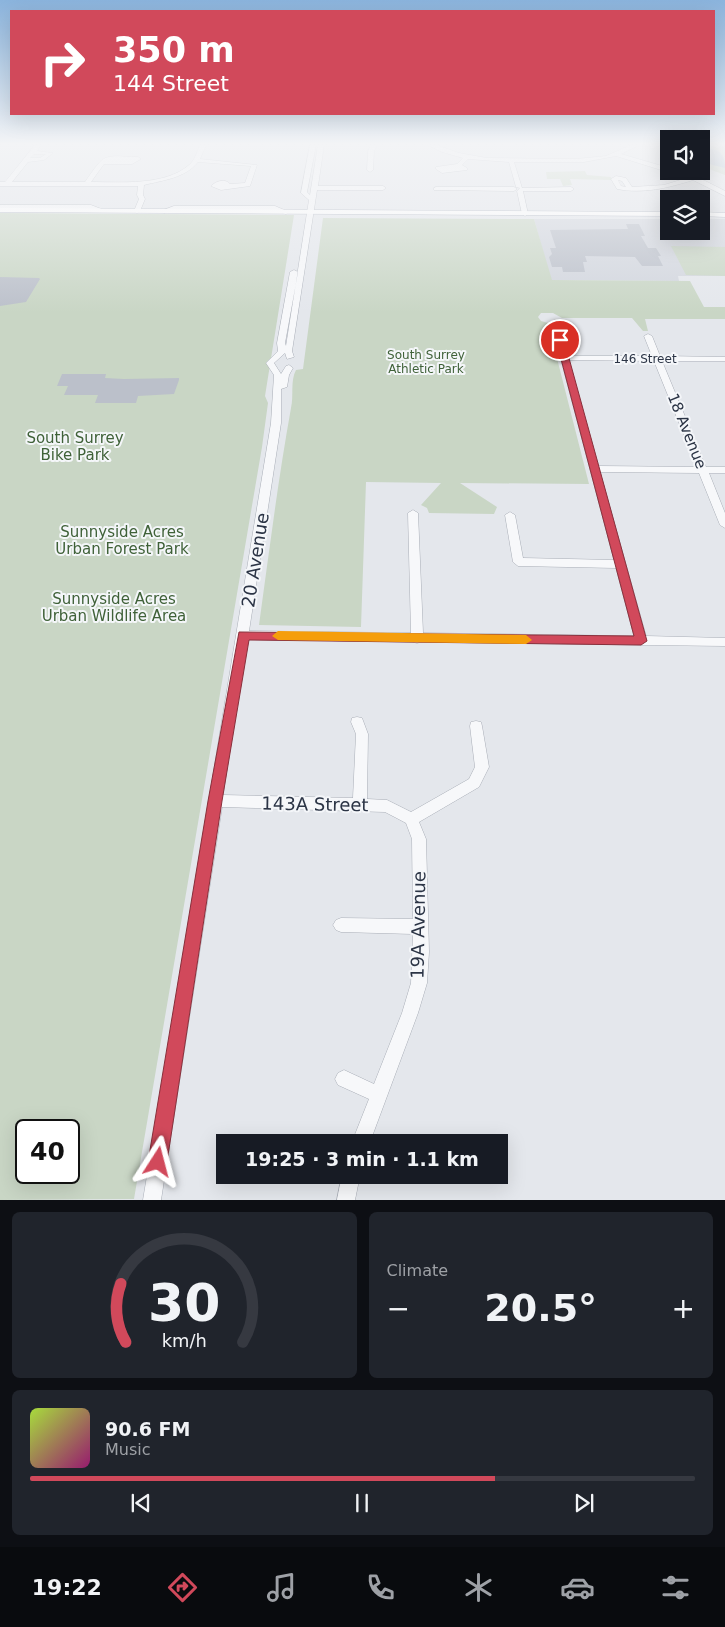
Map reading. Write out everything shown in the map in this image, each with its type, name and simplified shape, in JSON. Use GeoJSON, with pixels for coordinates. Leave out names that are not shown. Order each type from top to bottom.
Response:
{"type":"FeatureCollection","features":[{"type":"Feature","properties":{"kind":"main road"},"geometry":{"type":"LineString","coordinates":[[0,208],[133,211],[660,214]]}},
{"type":"Feature","properties":{"kind":"main road"},"geometry":{"type":"LineString","coordinates":[[710,214],[725,215]]}},
{"type":"Feature","properties":{"kind":"street"},"geometry":{"type":"LineString","coordinates":[[133,211],[140,201]]}},
{"type":"Feature","properties":{"kind":"street"},"geometry":{"type":"LineString","coordinates":[[275,358],[290,357],[288,351],[312,201]]}},
{"type":"Feature","properties":{"kind":"street"},"geometry":{"type":"LineString","coordinates":[[522,201],[525,214]]}},
{"type":"Feature","properties":{"kind":"street"},"geometry":{"type":"LineString","coordinates":[[289,368],[281,370],[272,368],[270,362],[282,351],[281,343],[304,220],[310,212]]}},
{"type":"Feature","properties":{"kind":"street"},"geometry":{"type":"LineString","coordinates":[[555,322],[641,641]]}},
{"type":"Feature","properties":{"kind":"street","name":"18 Avenue"},"geometry":{"type":"LineString","coordinates":[[648,336],[725,525]]}},
{"type":"Feature","properties":{"kind":"street","name":"20 Avenue"},"geometry":{"type":"LineString","coordinates":[[276,423],[280,418],[285,375],[289,368],[296,363],[290,357]]}},
{"type":"Feature","properties":{"kind":"street","name":"146 Street"},"geometry":{"type":"LineString","coordinates":[[564,358],[725,359]]}},
{"type":"Feature","properties":{"kind":"street","name":"20 Avenue"},"geometry":{"type":"LineString","coordinates":[[152,1200],[215,801],[244,635],[276,423],[278,375],[272,368]]}},
{"type":"Feature","properties":{"kind":"street"},"geometry":{"type":"LineString","coordinates":[[595,469],[725,470]]}},
{"type":"Feature","properties":{"kind":"street"},"geometry":{"type":"LineString","coordinates":[[412,513],[417,639]]}},
{"type":"Feature","properties":{"kind":"street"},"geometry":{"type":"LineString","coordinates":[[510,515],[518,562],[620,564]]}},
{"type":"Feature","properties":{"kind":"street"},"geometry":{"type":"LineString","coordinates":[[244,635],[725,642]]}},
{"type":"Feature","properties":{"kind":"street"},"geometry":{"type":"LineString","coordinates":[[357,722],[362,734],[360,804]]}},
{"type":"Feature","properties":{"kind":"street"},"geometry":{"type":"LineString","coordinates":[[411,819],[474,783],[482,767],[476,726]]}},
{"type":"Feature","properties":{"kind":"street","name":"143A Street"},"geometry":{"type":"LineString","coordinates":[[215,801],[387,806],[411,819]]}},
{"type":"Feature","properties":{"kind":"street","name":"19A Avenue"},"geometry":{"type":"LineString","coordinates":[[364,1134],[410,1013],[419,982],[418,839],[411,819]]}},
{"type":"Feature","properties":{"kind":"street"},"geometry":{"type":"LineString","coordinates":[[341,925],[420,927]]}},
{"type":"Feature","properties":{"kind":"street"},"geometry":{"type":"LineString","coordinates":[[344,1079],[380,1095]]}},
{"type":"Feature","properties":{"kind":"street"},"geometry":{"type":"LineString","coordinates":[[346,1200],[349,1184]]}},
{"type":"Feature","properties":{"kind":"shaded area"},"geometry":{"type":"Polygon","coordinates":[[[534,219],[660,219],[660,240],[710,240],[710,219],[725,219],[725,276],[678,276],[679,281],[551,280],[534,219]]]}},
{"type":"Feature","properties":{"kind":"green space","name":"Sunnyside Acres Urban Forest Park"},"geometry":{"type":"Polygon","coordinates":[[[0,213],[294,215],[265,396],[268,403],[262,447],[134,1199],[0,1200],[0,213]]]}},
{"type":"Feature","properties":{"kind":"green space","name":"South Surrey Athletic Park"},"geometry":{"type":"Polygon","coordinates":[[[323,218],[534,219],[552,280],[690,281],[704,307],[725,307],[725,319],[645,319],[648,331],[643,331],[632,318],[562,318],[553,313],[541,313],[538,317],[541,321],[548,323],[589,484],[460,483],[497,507],[494,514],[429,513],[427,508],[421,505],[441,483],[366,482],[361,627],[259,625],[292,403],[293,379],[296,370],[303,369],[323,218]]]}},
{"type":"Feature","properties":{"kind":"green space"},"geometry":{"type":"Polygon","coordinates":[[[671,246],[725,247],[725,276],[686,275],[671,246]]]}},
{"type":"Feature","properties":{"kind":"building"},"geometry":{"type":"Polygon","coordinates":[[[626,224],[639,224],[645,236],[641,236],[648,248],[656,248],[661,256],[658,256],[663,266],[642,266],[635,257],[585,256],[587,262],[583,262],[585,272],[563,272],[562,267],[552,267],[549,257],[552,254],[550,248],[556,248],[550,230],[628,229],[626,224]]]}},
{"type":"Feature","properties":{"kind":"building"},"geometry":{"type":"Polygon","coordinates":[[[0,277],[40,279],[26,302],[0,306],[0,277]]]}},
{"type":"Feature","properties":{"kind":"building"},"geometry":{"type":"Polygon","coordinates":[[[62,374],[106,374],[105,378],[179,378],[179,380],[174,394],[138,396],[136,403],[95,403],[98,395],[64,395],[68,386],[57,386],[62,374]]]}},
{"type":"Feature","properties":{"kind":"slow traffic"},"geometry":{"type":"LineString","coordinates":[[278,636],[526,640]]}},
{"type":"Feature","properties":{"kind":"route"},"geometry":{"type":"LineString","coordinates":[[158,1162],[215,801],[244,635],[641,641],[560,340]]}},
{"type":"Feature","properties":{"kind":"park label","name":"South Surrey Bike Park"},"geometry":{"type":"Point","coordinates":[75,446]}},
{"type":"Feature","properties":{"kind":"park label","name":"Sunnyside Acres Urban Wildlife Area"},"geometry":{"type":"Point","coordinates":[114,608]}}]}
